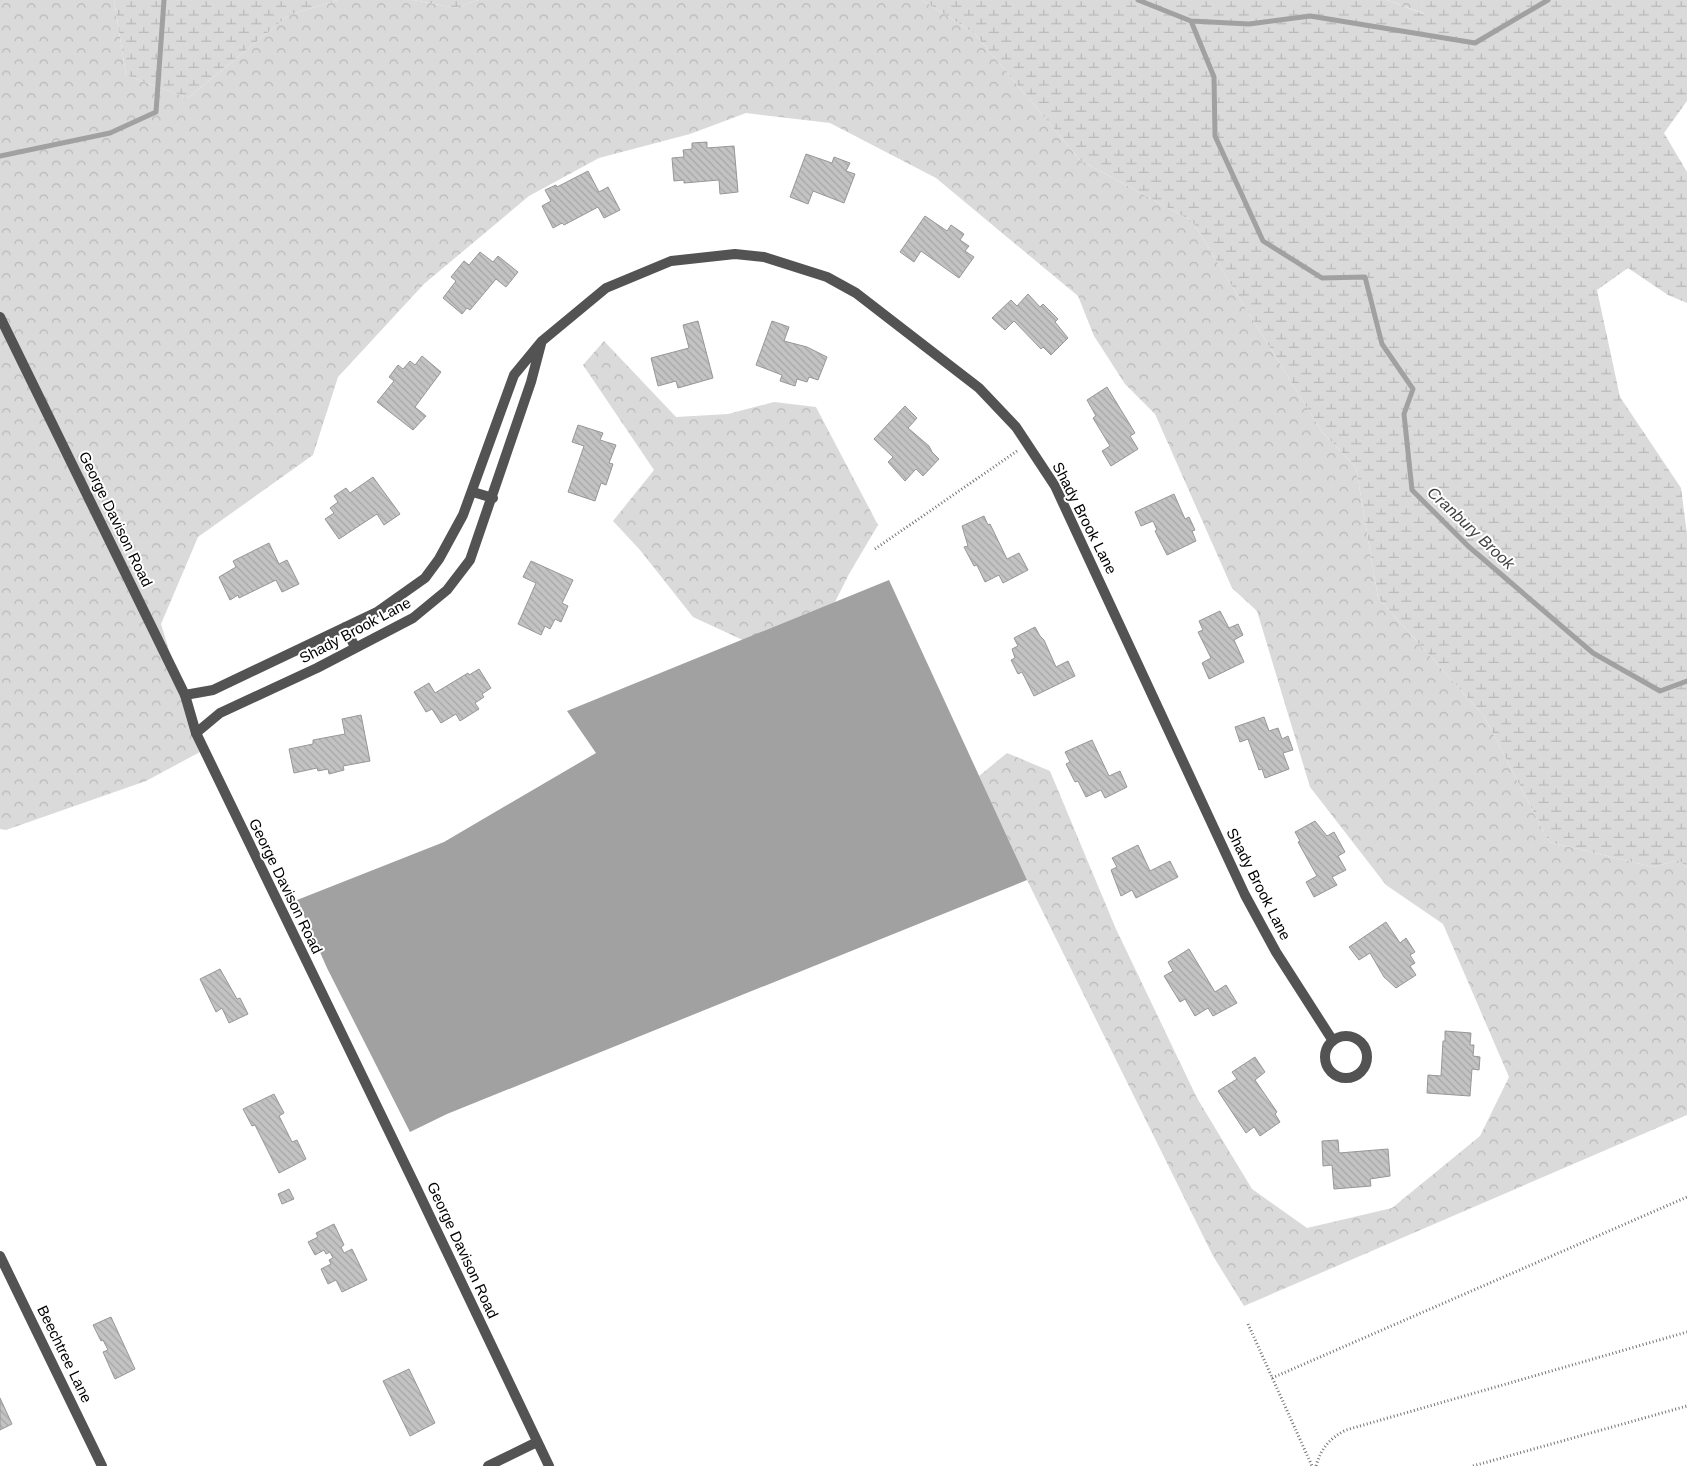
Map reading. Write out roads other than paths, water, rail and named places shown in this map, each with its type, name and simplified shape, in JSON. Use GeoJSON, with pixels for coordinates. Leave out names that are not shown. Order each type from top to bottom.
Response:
{"type":"FeatureCollection","features":[{"type":"Feature","properties":{"kind":"street","name":"Shady Brook Lane"},"geometry":{"type":"LineString","coordinates":[[185,695],[213,690],[377,612],[425,578],[439,559],[458,525],[473,492],[488,441],[514,375],[542,341],[606,288],[637,273],[671,261],[702,256],[735,254],[764,257],[826,277],[856,293],[979,388],[1016,427],[1055,486],[1245,895],[1276,952],[1333,1041]]}},
{"type":"Feature","properties":{"kind":"street","name":"George Davison Road"},"geometry":{"type":"LineString","coordinates":[[0,317],[185,695],[196,733],[549,1466]]}},
{"type":"Feature","properties":{"kind":"street","name":"Shady Brook Lane"},"geometry":{"type":"LineString","coordinates":[[196,733],[220,713],[413,618],[447,590],[470,560],[493,498],[531,382],[542,341]]}},
{"type":"Feature","properties":{"kind":"street"},"geometry":{"type":"LineString","coordinates":[[473,492],[493,498]]}},
{"type":"Feature","properties":{"kind":"street"},"geometry":{"type":"LineString","coordinates":[[345,627],[356,647]]}},
{"type":"Feature","properties":{"kind":"street"},"geometry":{"type":"LineString","coordinates":[[1344,1036],[1352,1036],[1363,1044],[1367,1056],[1366,1063],[1358,1074],[1341,1077],[1329,1069],[1326,1053],[1333,1041],[1344,1036]]}},
{"type":"Feature","properties":{"kind":"street","name":"Beechtree Lane"},"geometry":{"type":"LineString","coordinates":[[0,1256],[102,1466]]}},
{"type":"Feature","properties":{"kind":"street"},"geometry":{"type":"LineString","coordinates":[[488,1466],[537,1442]]}},
{"type":"Feature","properties":{"kind":"waterway","name":"Cranbury Brook"},"geometry":{"type":"LineString","coordinates":[[0,156],[110,133],[156,112],[164,0]]}},
{"type":"Feature","properties":{"kind":"waterway","name":"Cranbury Brook"},"geometry":{"type":"LineString","coordinates":[[1138,0],[1191,21],[1214,77],[1215,136],[1263,241],[1322,278],[1365,277],[1382,344],[1413,389],[1404,414],[1412,490],[1468,546],[1593,653],[1660,691],[1687,681]]}},
{"type":"Feature","properties":{"kind":"waterway"},"geometry":{"type":"LineString","coordinates":[[1191,21],[1249,24],[1310,16],[1475,43],[1548,0]]}}]}
